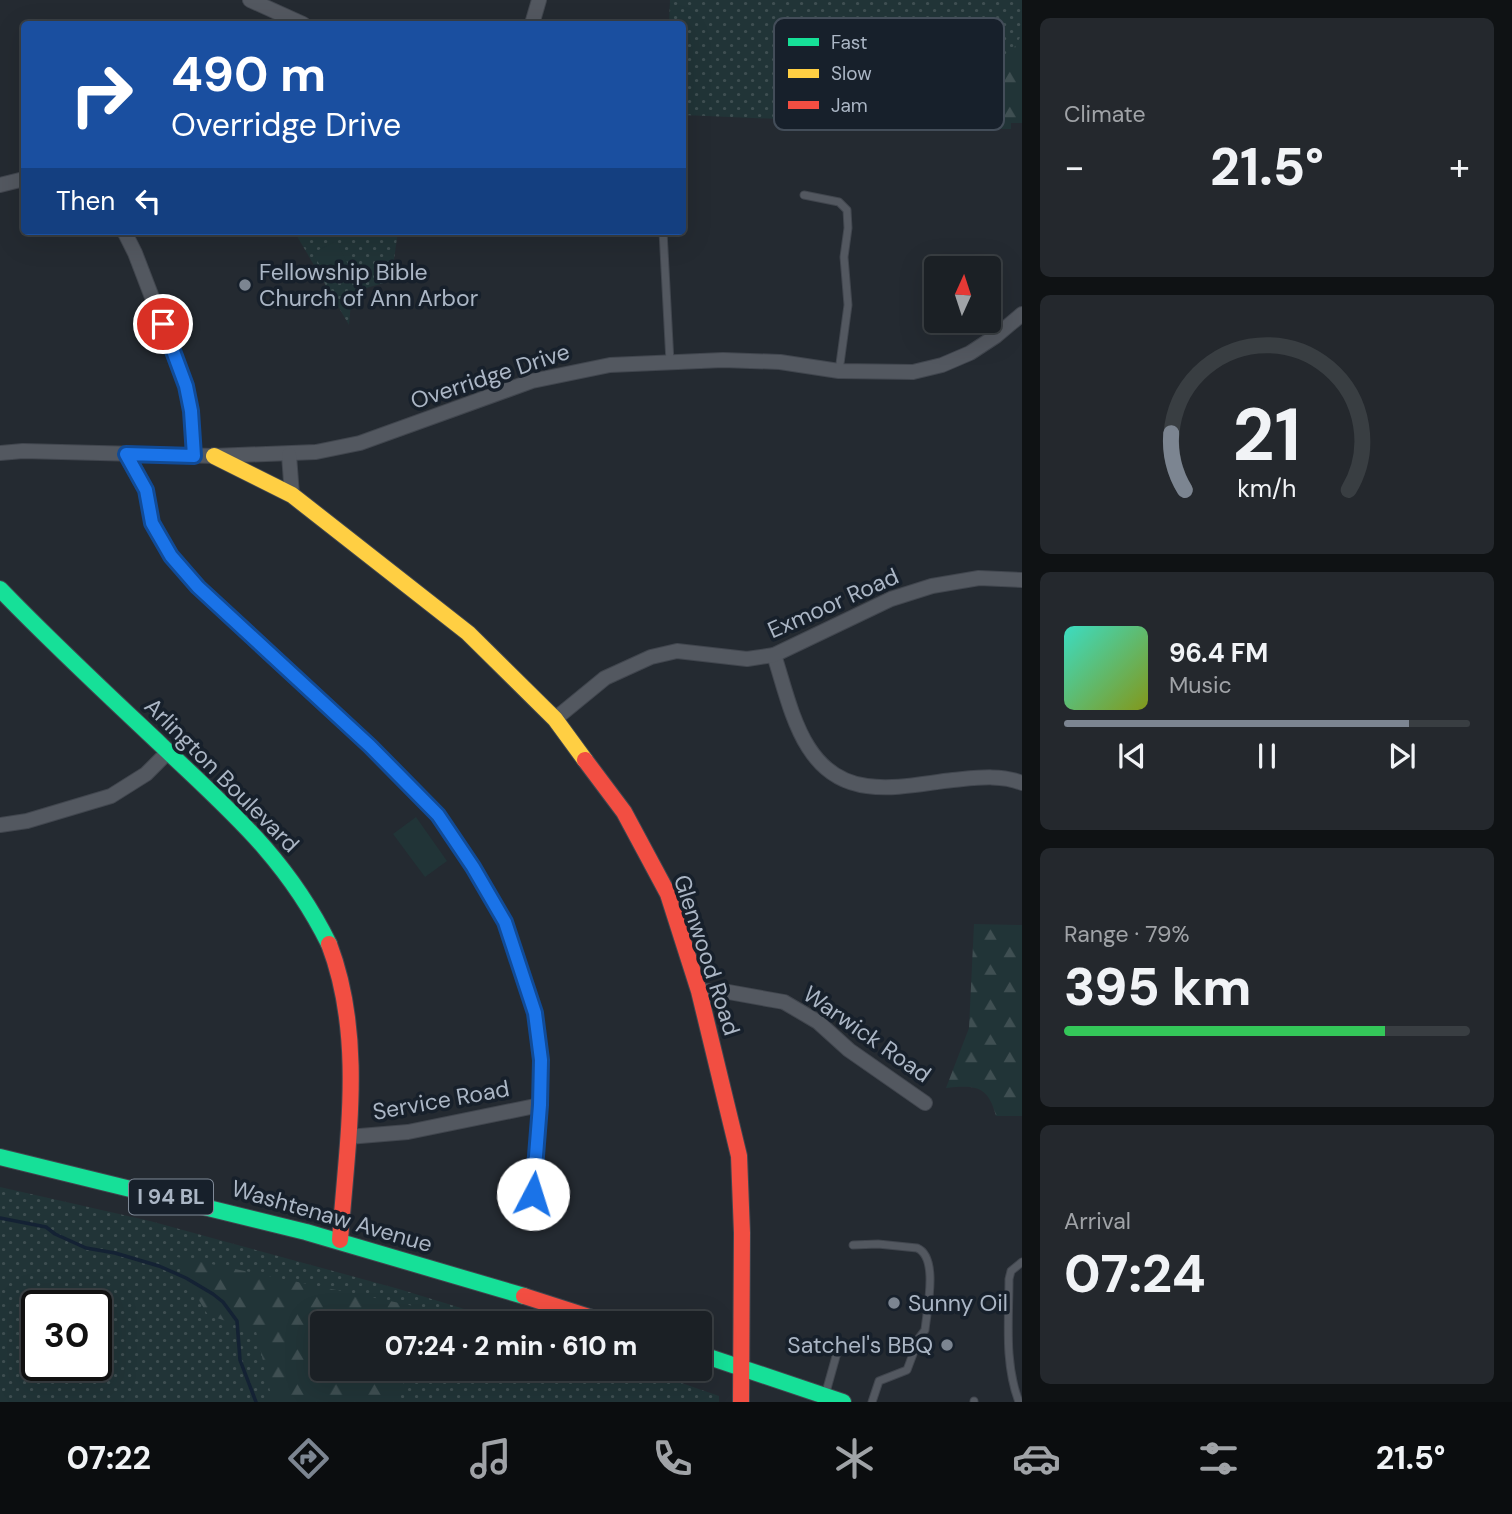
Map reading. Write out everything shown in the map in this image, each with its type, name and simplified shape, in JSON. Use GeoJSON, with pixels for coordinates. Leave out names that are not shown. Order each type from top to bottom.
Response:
{"type":"FeatureCollection","features":[{"type":"Feature","properties":{"kind":"street"},"geometry":{"type":"LineString","coordinates":[[250,0],[296,21]]}},
{"type":"Feature","properties":{"kind":"street"},"geometry":{"type":"LineString","coordinates":[[533,21],[539,0]]}},
{"type":"Feature","properties":{"kind":"street"},"geometry":{"type":"LineString","coordinates":[[0,185],[21,180]]}},
{"type":"Feature","properties":{"kind":"street"},"geometry":{"type":"LineString","coordinates":[[126,235],[186,386],[191,411],[194,456]]}},
{"type":"Feature","properties":{"kind":"street","name":"Overridge Drive"},"geometry":{"type":"LineString","coordinates":[[0,453],[23,451],[214,456],[316,452],[360,443],[533,381],[601,367],[723,360],[780,362],[870,373],[912,372],[942,365],[970,354],[1022,314]]}},
{"type":"Feature","properties":{"kind":"street","name":"Service Road"},"geometry":{"type":"LineString","coordinates":[[126,454],[146,490],[152,523],[171,556],[198,587],[389,765],[438,815],[505,922],[535,1013],[541,1060],[533,1194]]}},
{"type":"Feature","properties":{"kind":"street"},"geometry":{"type":"LineString","coordinates":[[289,455],[292,495]]}},
{"type":"Feature","properties":{"kind":"street","name":"Glenwood Road"},"geometry":{"type":"LineString","coordinates":[[214,456],[292,495],[468,633],[555,719],[624,812],[668,894],[699,991],[739,1156],[742,1233],[741,1402]]}},
{"type":"Feature","properties":{"kind":"street","name":"Exmoor Road"},"geometry":{"type":"LineString","coordinates":[[555,719],[605,678],[651,657],[677,651],[747,659],[775,655],[891,599],[932,586],[979,578],[1022,580]]}},
{"type":"Feature","properties":{"kind":"street","name":"Arlington Boulevard"},"geometry":{"type":"LineString","coordinates":[[0,589],[280,861],[313,909],[342,981],[352,1050],[340,1240]]}},
{"type":"Feature","properties":{"kind":"street"},"geometry":{"type":"LineString","coordinates":[[775,655],[807,749],[834,775],[867,786],[890,787],[991,778],[1022,783]]}},
{"type":"Feature","properties":{"kind":"street"},"geometry":{"type":"LineString","coordinates":[[0,825],[27,821],[111,796],[146,774],[168,752]]}},
{"type":"Feature","properties":{"kind":"street","name":"Warwick Road"},"geometry":{"type":"LineString","coordinates":[[699,991],[723,991],[784,1002],[818,1022],[849,1051],[925,1103]]}},
{"type":"Feature","properties":{"kind":"street","name":"Service Road"},"geometry":{"type":"LineString","coordinates":[[348,1137],[408,1132],[540,1105]]}},
{"type":"Feature","properties":{"kind":"street","name":"Washtenaw Avenue"},"geometry":{"type":"LineString","coordinates":[[0,1157],[214,1207],[340,1240],[572,1311]]}},
{"type":"Feature","properties":{"kind":"street"},"geometry":{"type":"LineString","coordinates":[[712,1358],[843,1402]]}},
{"type":"Feature","properties":{"kind":"lane"},"geometry":{"type":"LineString","coordinates":[[804,195],[839,202],[847,210],[848,228],[844,257],[848,305],[839,371]]}},
{"type":"Feature","properties":{"kind":"lane"},"geometry":{"type":"LineString","coordinates":[[663,235],[670,363]]}},
{"type":"Feature","properties":{"kind":"lane"},"geometry":{"type":"LineString","coordinates":[[853,1245],[878,1244],[917,1248],[923,1251],[930,1263],[925,1330],[919,1338],[907,1370],[879,1381],[872,1402]]}},
{"type":"Feature","properties":{"kind":"lane"},"geometry":{"type":"LineString","coordinates":[[1019,1402],[1011,1377],[1009,1358],[1009,1279],[1013,1268],[1022,1262]]}},
{"type":"Feature","properties":{"kind":"lane"},"geometry":{"type":"LineString","coordinates":[[824,1396],[840,1342]]}},
{"type":"Feature","properties":{"kind":"green space"},"geometry":{"type":"Polygon","coordinates":[[[670,0],[1022,0],[1022,123],[1011,123],[1011,129],[1004,129],[1004,18],[774,18],[774,119],[686,115],[686,21],[669,21],[670,0]]]}},
{"type":"Feature","properties":{"kind":"green space"},"geometry":{"type":"Polygon","coordinates":[[[1022,34],[1022,123],[1011,123],[1011,129],[1004,129],[1004,65],[1022,34]]]}},
{"type":"Feature","properties":{"kind":"green space"},"geometry":{"type":"Polygon","coordinates":[[[296,235],[397,235],[391,281],[352,292],[349,325],[296,235]]]}},
{"type":"Feature","properties":{"kind":"green space"},"geometry":{"type":"Polygon","coordinates":[[[336,241],[349,266],[327,278],[313,253],[336,241]]]}},
{"type":"Feature","properties":{"kind":"green space"},"geometry":{"type":"Polygon","coordinates":[[[416,817],[447,861],[425,877],[393,834],[416,817]]]}},
{"type":"Feature","properties":{"kind":"green space"},"geometry":{"type":"Polygon","coordinates":[[[974,924],[1022,925],[1022,1116],[996,1116],[989,1098],[979,1089],[946,1088],[969,1028],[974,924]]]}},
{"type":"Feature","properties":{"kind":"green space"},"geometry":{"type":"Polygon","coordinates":[[[0,1187],[150,1221],[471,1311],[310,1311],[310,1381],[676,1381],[719,1396],[719,1402],[0,1402],[0,1187]]]}},
{"type":"Feature","properties":{"kind":"green space"},"geometry":{"type":"Polygon","coordinates":[[[172,1256],[438,1311],[310,1311],[310,1381],[405,1381],[394,1402],[269,1402],[271,1395],[256,1331],[208,1315],[172,1256]]]}},
{"type":"Feature","properties":{"kind":"waterway"},"geometry":{"type":"LineString","coordinates":[[0,1218],[46,1227],[86,1248],[159,1266],[213,1294],[223,1302],[237,1321],[240,1360],[256,1402]]}},
{"type":"Feature","properties":{"kind":"traffic: fast"},"geometry":{"type":"LineString","coordinates":[[0,589],[254,836],[294,885],[329,944]]}},
{"type":"Feature","properties":{"kind":"traffic: fast"},"geometry":{"type":"LineString","coordinates":[[0,1157],[306,1232],[524,1296]]}},
{"type":"Feature","properties":{"kind":"traffic: fast"},"geometry":{"type":"LineString","coordinates":[[712,1358],[843,1402]]}},
{"type":"Feature","properties":{"kind":"traffic: slow"},"geometry":{"type":"LineString","coordinates":[[214,456],[292,495],[468,633],[555,719],[585,760]]}},
{"type":"Feature","properties":{"kind":"traffic: jam"},"geometry":{"type":"LineString","coordinates":[[585,760],[624,812],[668,894],[699,991],[739,1156],[742,1233],[741,1402]]}},
{"type":"Feature","properties":{"kind":"traffic: jam"},"geometry":{"type":"LineString","coordinates":[[329,944],[347,1016],[350,1053],[349,1128],[340,1240]]}},
{"type":"Feature","properties":{"kind":"traffic: jam"},"geometry":{"type":"LineString","coordinates":[[524,1296],[571,1311]]}},
{"type":"Feature","properties":{"kind":"place","name":"Fellowship Bible Church of Ann Arbor"},"geometry":{"type":"Point","coordinates":[245,285]}},
{"type":"Feature","properties":{"kind":"place","name":"Sunny Oil"},"geometry":{"type":"Point","coordinates":[894,1303]}},
{"type":"Feature","properties":{"kind":"place","name":"Satchel's BBQ"},"geometry":{"type":"Point","coordinates":[947,1345]}},
{"type":"Feature","properties":{"kind":"route"},"geometry":{"type":"LineString","coordinates":[[163,324],[186,386],[191,411],[194,456],[126,454],[146,490],[152,523],[171,556],[198,587],[370,746],[438,815],[505,922],[535,1013],[541,1060],[533,1194]]}}]}
